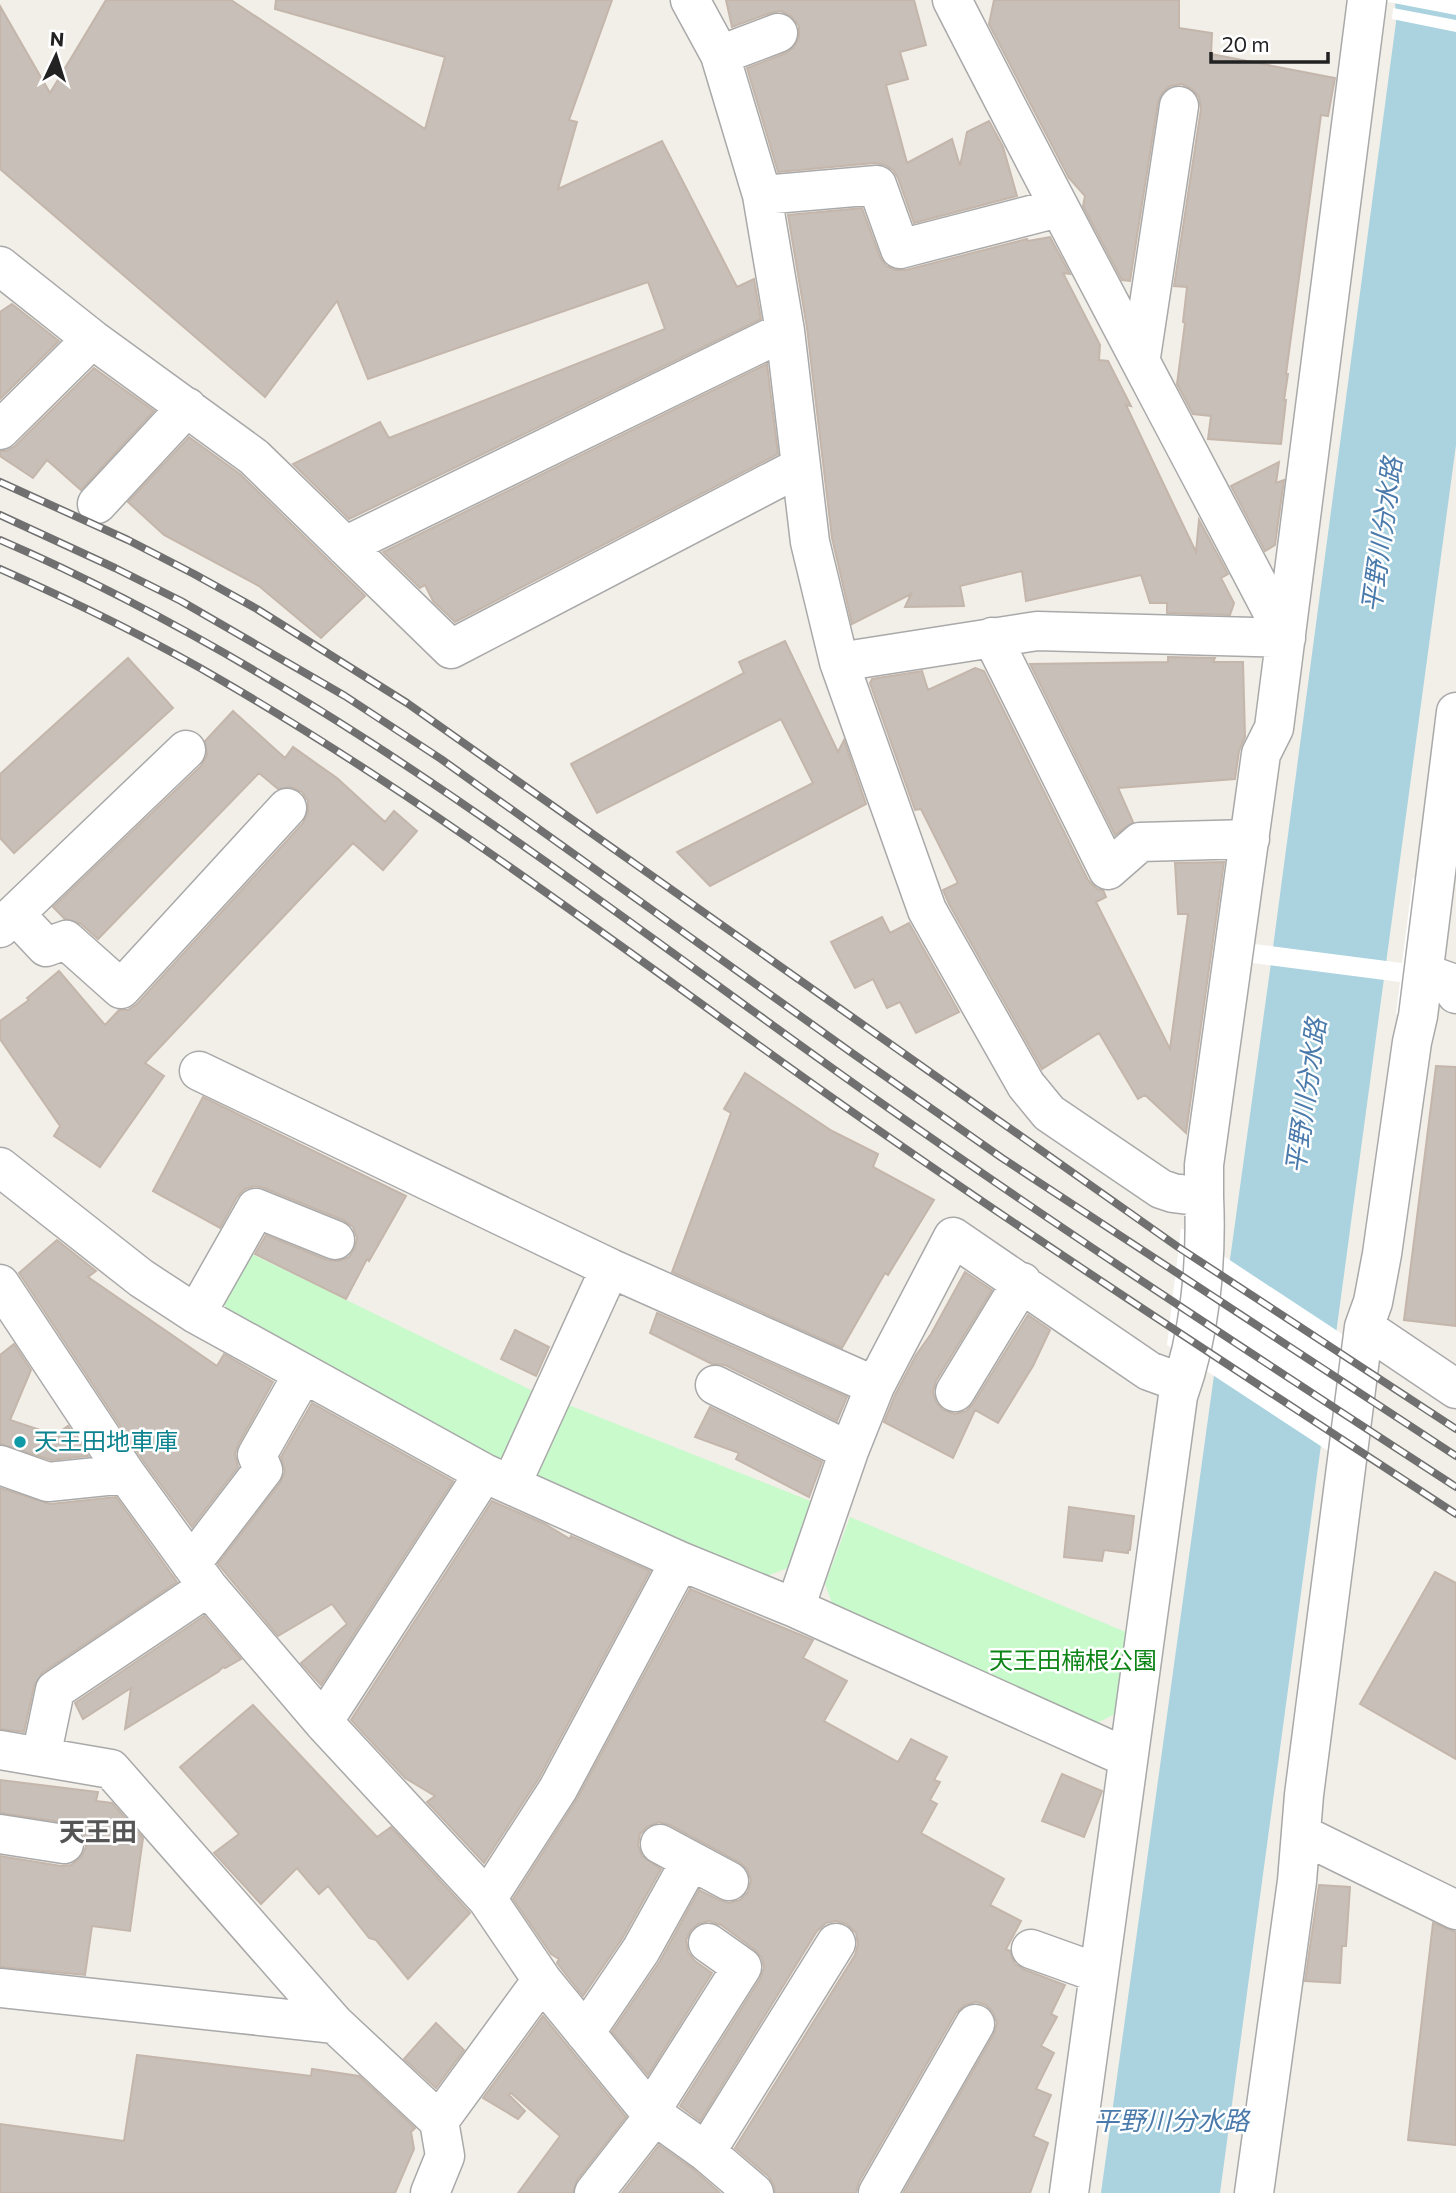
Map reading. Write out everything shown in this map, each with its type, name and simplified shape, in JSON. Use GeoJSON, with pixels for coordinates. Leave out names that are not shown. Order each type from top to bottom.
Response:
{"type":"FeatureCollection","features":[{"type":"Feature","properties":{"kind":"street"},"geometry":{"type":"LineString","coordinates":[[690,0],[720,55],[762,195],[785,331],[810,542],[839,662],[928,910],[1038,1102],[1049,1113],[1161,1189],[1204,1197]]}},
{"type":"Feature","properties":{"kind":"street"},"geometry":{"type":"LineString","coordinates":[[952,0],[1058,208],[1140,358],[1286,638]]}},
{"type":"Feature","properties":{"kind":"street"},"geometry":{"type":"LineString","coordinates":[[1069,2193],[1178,1396],[1189,1365],[1205,1254],[1204,1165],[1261,754],[1274,728],[1367,0]]}},
{"type":"Feature","properties":{"kind":"street"},"geometry":{"type":"LineString","coordinates":[[720,55],[778,33]]}},
{"type":"Feature","properties":{"kind":"street"},"geometry":{"type":"LineString","coordinates":[[1140,358],[1180,106]]}},
{"type":"Feature","properties":{"kind":"street"},"geometry":{"type":"LineString","coordinates":[[762,195],[877,185],[900,249],[1058,208]]}},
{"type":"Feature","properties":{"kind":"street"},"geometry":{"type":"LineString","coordinates":[[6,280],[254,457],[451,649],[800,467]]}},
{"type":"Feature","properties":{"kind":"street"},"geometry":{"type":"LineString","coordinates":[[345,545],[785,331]]}},
{"type":"Feature","properties":{"kind":"street"},"geometry":{"type":"LineString","coordinates":[[0,430],[92,339]]}},
{"type":"Feature","properties":{"kind":"street"},"geometry":{"type":"LineString","coordinates":[[97,504],[187,407]]}},
{"type":"Feature","properties":{"kind":"street"},"geometry":{"type":"LineString","coordinates":[[839,662],[1037,631],[1286,638]]}},
{"type":"Feature","properties":{"kind":"street"},"geometry":{"type":"LineString","coordinates":[[992,637],[1108,870],[1140,842],[1250,839]]}},
{"type":"Feature","properties":{"kind":"street"},"geometry":{"type":"LineString","coordinates":[[1254,2193],[1297,1881],[1364,1327],[1379,1271],[1418,1016],[1456,712]]}},
{"type":"Feature","properties":{"kind":"street"},"geometry":{"type":"LineString","coordinates":[[186,750],[7,921],[46,947],[66,940],[121,989],[287,808]]}},
{"type":"Feature","properties":{"kind":"street"},"geometry":{"type":"LineString","coordinates":[[1424,973],[1449,982],[1456,994]]}},
{"type":"Feature","properties":{"kind":"street"},"geometry":{"type":"LineString","coordinates":[[200,1071],[610,1268],[875,1386]]}},
{"type":"Feature","properties":{"kind":"street"},"geometry":{"type":"LineString","coordinates":[[0,1167],[141,1278],[196,1314],[498,1479],[1128,1758]]}},
{"type":"Feature","properties":{"kind":"street"},"geometry":{"type":"LineString","coordinates":[[196,1314],[256,1208],[335,1240]]}},
{"type":"Feature","properties":{"kind":"street"},"geometry":{"type":"LineString","coordinates":[[794,1608],[849,1451],[875,1386],[953,1237],[1149,1371],[1182,1383]]}},
{"type":"Feature","properties":{"kind":"street"},"geometry":{"type":"LineString","coordinates":[[323,1722],[498,1479],[610,1268]]}},
{"type":"Feature","properties":{"kind":"street"},"geometry":{"type":"LineString","coordinates":[[955,1392],[1022,1282]]}},
{"type":"Feature","properties":{"kind":"street"},"geometry":{"type":"LineString","coordinates":[[0,1284],[126,1474],[200,1575],[323,1722],[487,1899],[542,1980],[652,2114],[706,2152],[754,2193]]}},
{"type":"Feature","properties":{"kind":"street"},"geometry":{"type":"LineString","coordinates":[[1364,1327],[1456,1389]]}},
{"type":"Feature","properties":{"kind":"street"},"geometry":{"type":"LineString","coordinates":[[41,1757],[55,1690],[200,1575],[262,1470],[257,1455],[303,1374]]}},
{"type":"Feature","properties":{"kind":"street"},"geometry":{"type":"LineString","coordinates":[[715,1385],[849,1451]]}},
{"type":"Feature","properties":{"kind":"street"},"geometry":{"type":"LineString","coordinates":[[0,1465],[48,1482],[126,1474]]}},
{"type":"Feature","properties":{"kind":"street"},"geometry":{"type":"LineString","coordinates":[[487,1899],[558,1789],[680,1561]]}},
{"type":"Feature","properties":{"kind":"street"},"geometry":{"type":"LineString","coordinates":[[0,1750],[111,1769],[335,2024],[439,2122],[445,2156],[430,2193]]}},
{"type":"Feature","properties":{"kind":"street"},"geometry":{"type":"LineString","coordinates":[[0,1834],[64,1844]]}},
{"type":"Feature","properties":{"kind":"street"},"geometry":{"type":"LineString","coordinates":[[1301,1834],[1456,1910]]}},
{"type":"Feature","properties":{"kind":"street"},"geometry":{"type":"LineString","coordinates":[[585,2033],[641,1950],[675,1853],[729,1881]]}},
{"type":"Feature","properties":{"kind":"street"},"geometry":{"type":"LineString","coordinates":[[706,2152],[836,1942]]}},
{"type":"Feature","properties":{"kind":"street"},"geometry":{"type":"LineString","coordinates":[[594,2193],[652,2114],[742,1967],[708,1943]]}},
{"type":"Feature","properties":{"kind":"street"},"geometry":{"type":"LineString","coordinates":[[1031,1949],[1098,1973]]}},
{"type":"Feature","properties":{"kind":"street"},"geometry":{"type":"LineString","coordinates":[[439,2122],[542,1980]]}},
{"type":"Feature","properties":{"kind":"street"},"geometry":{"type":"LineString","coordinates":[[0,1988],[335,2024]]}},
{"type":"Feature","properties":{"kind":"street"},"geometry":{"type":"LineString","coordinates":[[878,2193],[975,2024]]}},
{"type":"Feature","properties":{"kind":"green space"},"geometry":{"type":"Polygon","coordinates":[[[250,1253],[537,1393],[507,1455],[493,1460],[229,1314],[221,1298],[250,1253]]]}},
{"type":"Feature","properties":{"kind":"green space"},"geometry":{"type":"Polygon","coordinates":[[[561,1402],[813,1502],[790,1567],[767,1576],[534,1481],[561,1402]]]}},
{"type":"Feature","properties":{"kind":"green space","name":"天王田楠根公園"},"geometry":{"type":"Polygon","coordinates":[[[850,1517],[1126,1632],[1117,1713],[1095,1724],[832,1603],[825,1584],[850,1517]]]}},
{"type":"Feature","properties":{"kind":"water","name":"平野川分水路"},"geometry":{"type":"Polygon","coordinates":[[[1395,0],[1456,0],[1456,445],[1220,2193],[1101,2193],[1270,970],[1396,22],[1395,0]]]}},
{"type":"Feature","properties":{"kind":"pier"},"geometry":{"type":"Polygon","coordinates":[[[1456,0],[1456,15],[1383,1],[1456,0]]]}},
{"type":"Feature","properties":{"kind":"pier"},"geometry":{"type":"Polygon","coordinates":[[[1393,8],[1456,20],[1456,32],[1392,19],[1393,8]]]}},
{"type":"Feature","properties":{"kind":"pier"},"geometry":{"type":"Polygon","coordinates":[[[1413,878],[1427,880],[1410,1016],[1396,1014],[1400,982],[1252,963],[1240,1049],[1229,1047],[1254,944],[1402,963],[1413,878]]]}},
{"type":"Feature","properties":{"kind":"pier"},"geometry":{"type":"Polygon","coordinates":[[[1181,1228],[1380,1359],[1365,1475],[1167,1345],[1181,1228]]]}},
{"type":"Feature","properties":{"kind":"building"},"geometry":{"type":"Polygon","coordinates":[[[106,0],[231,0],[425,129],[445,57],[275,9],[276,0],[612,0],[569,120],[577,122],[558,189],[662,141],[737,287],[754,279],[761,319],[349,519],[293,464],[380,422],[389,438],[665,329],[648,282],[368,379],[337,301],[265,397],[0,169],[0,6],[50,93],[106,0]]]}},
{"type":"Feature","properties":{"kind":"building"},"geometry":{"type":"Polygon","coordinates":[[[726,0],[914,0],[926,45],[900,52],[908,79],[886,85],[907,163],[952,139],[960,166],[967,132],[989,121],[1003,147],[1017,196],[914,223],[898,178],[893,170],[885,165],[875,163],[778,172],[747,68],[786,53],[794,47],[799,37],[799,26],[791,16],[781,11],[732,27],[726,0]]]}},
{"type":"Feature","properties":{"kind":"building"},"geometry":{"type":"Polygon","coordinates":[[[994,0],[1179,0],[1179,28],[1212,33],[1211,54],[1335,78],[1328,116],[1321,115],[1286,374],[1281,444],[1208,439],[1211,416],[1193,414],[1177,384],[1187,287],[1174,286],[1201,109],[1199,97],[1192,89],[1182,84],[1170,86],[1162,93],[1158,102],[1130,281],[1122,280],[1083,206],[1085,196],[1069,178],[989,24],[994,0]]]}},
{"type":"Feature","properties":{"kind":"building"},"geometry":{"type":"Polygon","coordinates":[[[862,208],[880,257],[886,266],[895,270],[906,270],[1027,239],[1050,237],[1070,274],[1063,273],[1100,345],[1099,360],[1108,361],[1131,406],[1126,405],[1196,552],[1199,520],[1228,574],[1221,578],[1234,603],[1230,615],[1167,613],[1167,603],[1150,603],[1141,575],[1026,601],[1022,571],[960,586],[964,606],[905,607],[911,594],[852,624],[832,538],[807,328],[788,215],[862,208]]]}},
{"type":"Feature","properties":{"kind":"building"},"geometry":{"type":"Polygon","coordinates":[[[12,304],[59,341],[0,399],[0,312],[12,304]]]}},
{"type":"Feature","properties":{"kind":"building"},"geometry":{"type":"Polygon","coordinates":[[[767,364],[778,454],[455,622],[433,601],[425,585],[420,588],[383,552],[767,364]]]}},
{"type":"Feature","properties":{"kind":"building"},"geometry":{"type":"Polygon","coordinates":[[[94,368],[154,411],[81,490],[47,460],[33,478],[0,456],[0,451],[15,446],[94,368]]]}},
{"type":"Feature","properties":{"kind":"building"},"geometry":{"type":"Polygon","coordinates":[[[189,437],[240,474],[365,596],[321,638],[259,586],[164,535],[128,502],[189,437]]]}},
{"type":"Feature","properties":{"kind":"building"},"geometry":{"type":"Polygon","coordinates":[[[1279,462],[1276,483],[1284,480],[1275,545],[1265,551],[1231,486],[1279,462]]]}},
{"type":"Feature","properties":{"kind":"building"},"geometry":{"type":"Polygon","coordinates":[[[785,641],[838,752],[844,740],[866,804],[710,886],[677,852],[813,783],[781,719],[597,813],[571,764],[744,673],[739,662],[785,641]]]}},
{"type":"Feature","properties":{"kind":"building"},"geometry":{"type":"Polygon","coordinates":[[[1168,657],[1215,658],[1213,662],[1243,662],[1245,737],[1239,751],[1235,779],[1118,788],[1133,822],[1115,835],[1030,664],[1168,662],[1168,657]]]}},
{"type":"Feature","properties":{"kind":"building"},"geometry":{"type":"Polygon","coordinates":[[[128,658],[173,708],[14,853],[0,838],[0,774],[128,658]]]}},
{"type":"Feature","properties":{"kind":"building"},"geometry":{"type":"Polygon","coordinates":[[[975,668],[984,671],[1088,880],[1097,889],[1103,890],[1106,897],[1096,902],[1170,1049],[1188,914],[1178,914],[1175,863],[1224,862],[1186,1133],[1145,1095],[1138,1099],[1099,1033],[1042,1069],[949,904],[943,890],[958,883],[921,809],[915,810],[870,683],[872,679],[922,671],[928,690],[975,668]]]}},
{"type":"Feature","properties":{"kind":"building"},"geometry":{"type":"Polygon","coordinates":[[[233,711],[285,758],[293,747],[337,778],[385,822],[394,811],[417,831],[383,870],[353,843],[145,1063],[164,1076],[100,1167],[54,1136],[60,1126],[0,1039],[0,1021],[29,1000],[27,998],[59,971],[105,1025],[119,1010],[128,1010],[137,1004],[303,823],[308,812],[308,801],[302,792],[291,787],[278,789],[259,773],[98,939],[81,924],[65,919],[53,907],[201,766],[207,755],[205,741],[233,711]]]}},
{"type":"Feature","properties":{"kind":"building"},"geometry":{"type":"Polygon","coordinates":[[[882,917],[890,933],[909,923],[959,1012],[916,1033],[900,1002],[887,1008],[873,979],[855,988],[831,942],[882,917]]]}},
{"type":"Feature","properties":{"kind":"building"},"geometry":{"type":"Polygon","coordinates":[[[1436,1066],[1456,1067],[1456,1326],[1404,1320],[1436,1066]]]}},
{"type":"Feature","properties":{"kind":"building"},"geometry":{"type":"Polygon","coordinates":[[[745,1073],[832,1131],[878,1154],[873,1167],[934,1200],[888,1275],[885,1273],[842,1348],[672,1272],[731,1113],[724,1109],[745,1073]]]}},
{"type":"Feature","properties":{"kind":"building"},"geometry":{"type":"Polygon","coordinates":[[[203,1097],[406,1196],[346,1299],[255,1254],[266,1235],[327,1260],[339,1261],[349,1257],[357,1238],[353,1227],[343,1220],[255,1186],[245,1189],[237,1197],[220,1228],[153,1191],[203,1097]]]}},
{"type":"Feature","properties":{"kind":"building"},"geometry":{"type":"Polygon","coordinates":[[[57,1240],[96,1271],[88,1277],[217,1366],[224,1354],[273,1382],[238,1445],[235,1454],[238,1467],[192,1527],[144,1462],[19,1273],[57,1240]]]}},
{"type":"Feature","properties":{"kind":"building"},"geometry":{"type":"Polygon","coordinates":[[[965,1272],[992,1290],[936,1381],[933,1392],[936,1402],[943,1410],[955,1414],[966,1411],[973,1404],[1028,1315],[1050,1330],[1033,1366],[998,1423],[975,1410],[953,1458],[884,1422],[916,1355],[931,1334],[965,1272]]]}},
{"type":"Feature","properties":{"kind":"building"},"geometry":{"type":"Polygon","coordinates":[[[657,1313],[847,1397],[837,1421],[725,1365],[712,1364],[650,1333],[657,1313]]]}},
{"type":"Feature","properties":{"kind":"building"},"geometry":{"type":"Polygon","coordinates":[[[515,1330],[549,1347],[536,1376],[501,1359],[515,1330]]]}},
{"type":"Feature","properties":{"kind":"building"},"geometry":{"type":"Polygon","coordinates":[[[14,1344],[31,1370],[10,1420],[55,1435],[68,1426],[88,1456],[51,1460],[0,1444],[0,1355],[14,1344]]]}},
{"type":"Feature","properties":{"kind":"building"},"geometry":{"type":"Polygon","coordinates":[[[312,1403],[453,1481],[321,1685],[301,1663],[347,1624],[332,1604],[278,1636],[218,1564],[280,1483],[285,1472],[281,1457],[312,1403]]]}},
{"type":"Feature","properties":{"kind":"building"},"geometry":{"type":"Polygon","coordinates":[[[710,1407],[822,1462],[809,1497],[736,1459],[739,1453],[695,1437],[710,1407]]]}},
{"type":"Feature","properties":{"kind":"building"},"geometry":{"type":"Polygon","coordinates":[[[0,1488],[50,1504],[116,1497],[177,1582],[42,1673],[34,1686],[24,1732],[0,1729],[0,1488]]]}},
{"type":"Feature","properties":{"kind":"building"},"geometry":{"type":"Polygon","coordinates":[[[492,1501],[545,1524],[570,1539],[571,1536],[650,1571],[539,1778],[484,1863],[427,1802],[435,1796],[405,1778],[351,1720],[492,1501]]]}},
{"type":"Feature","properties":{"kind":"building"},"geometry":{"type":"Polygon","coordinates":[[[1069,1507],[1134,1516],[1128,1553],[1104,1550],[1102,1561],[1064,1557],[1069,1507]]]}},
{"type":"Feature","properties":{"kind":"building"},"geometry":{"type":"Polygon","coordinates":[[[1435,1572],[1456,1583],[1456,1759],[1360,1704],[1435,1572]]]}},
{"type":"Feature","properties":{"kind":"building"},"geometry":{"type":"Polygon","coordinates":[[[690,1589],[813,1640],[803,1658],[847,1681],[824,1721],[898,1762],[911,1739],[947,1757],[934,1780],[940,1782],[930,1800],[937,1804],[921,1833],[1004,1879],[990,1905],[1021,1921],[1006,1949],[1010,1951],[1015,1964],[1023,1969],[1065,1985],[1051,2014],[1057,2017],[1041,2046],[1054,2053],[1036,2089],[1051,2095],[1033,2136],[1048,2143],[1030,2193],[903,2193],[994,2034],[997,2023],[993,2012],[986,2005],[976,2002],[965,2005],[956,2013],[859,2182],[856,2193],[775,2193],[774,2185],[768,2176],[735,2148],[855,1955],[858,1944],[856,1933],[847,1924],[836,1921],[826,1923],[817,1931],[700,2121],[680,2106],[760,1979],[764,1968],[762,1958],[755,1950],[721,1925],[709,1921],[698,1924],[686,1940],[688,1952],[695,1961],[712,1973],[648,2075],[612,2032],[660,1961],[699,1890],[729,1903],[740,1900],[748,1892],[751,1880],[747,1869],[739,1862],[670,1825],[659,1822],[648,1826],[640,1834],[638,1845],[642,1856],[661,1869],[622,1939],[583,1996],[557,1963],[559,1959],[551,1954],[513,1899],[577,1799],[690,1589]]]}},
{"type":"Feature","properties":{"kind":"building"},"geometry":{"type":"Polygon","coordinates":[[[204,1616],[241,1659],[223,1667],[125,1729],[131,1688],[83,1719],[75,1703],[204,1616]]]}},
{"type":"Feature","properties":{"kind":"building"},"geometry":{"type":"Polygon","coordinates":[[[253,1705],[377,1837],[391,1827],[470,1913],[408,1979],[376,1940],[369,1938],[328,1886],[319,1894],[297,1868],[261,1904],[214,1853],[239,1834],[180,1767],[253,1705]]]}},
{"type":"Feature","properties":{"kind":"building"},"geometry":{"type":"Polygon","coordinates":[[[1062,1774],[1102,1791],[1084,1837],[1042,1821],[1062,1774]]]}},
{"type":"Feature","properties":{"kind":"building"},"geometry":{"type":"Polygon","coordinates":[[[0,1780],[98,1792],[96,1801],[112,1803],[143,1838],[130,1931],[92,1926],[85,1975],[0,1967],[0,1856],[61,1866],[71,1865],[81,1857],[86,1847],[85,1837],[78,1827],[68,1823],[0,1813],[0,1780]]]}},
{"type":"Feature","properties":{"kind":"building"},"geometry":{"type":"Polygon","coordinates":[[[1319,1885],[1350,1887],[1346,1946],[1342,1946],[1340,1983],[1305,1981],[1319,1885]]]}},
{"type":"Feature","properties":{"kind":"building"},"geometry":{"type":"Polygon","coordinates":[[[1433,1923],[1456,1932],[1456,2145],[1408,2140],[1433,1923]]]}},
{"type":"Feature","properties":{"kind":"building"},"geometry":{"type":"Polygon","coordinates":[[[543,2016],[626,2117],[577,2180],[573,2193],[518,2193],[560,2136],[511,2093],[509,2095],[525,2111],[518,2119],[483,2098],[543,2016]]]}},
{"type":"Feature","properties":{"kind":"building"},"geometry":{"type":"Polygon","coordinates":[[[436,2023],[464,2050],[436,2088],[404,2059],[436,2023]]]}},
{"type":"Feature","properties":{"kind":"building"},"geometry":{"type":"Polygon","coordinates":[[[137,2055],[311,2076],[312,2069],[359,2076],[415,2128],[411,2132],[414,2149],[395,2193],[0,2193],[0,2124],[124,2141],[137,2055]]]}},
{"type":"Feature","properties":{"kind":"building"},"geometry":{"type":"Polygon","coordinates":[[[659,2145],[693,2169],[720,2193],[622,2193],[659,2145]]]}},
{"type":"Feature","properties":{"kind":"railway"},"geometry":{"type":"LineString","coordinates":[[0,482],[128,540],[194,574],[257,609],[407,703],[1178,1247],[1456,1429]]}},
{"type":"Feature","properties":{"kind":"railway"},"geometry":{"type":"LineString","coordinates":[[0,515],[181,601],[345,696],[441,759],[1002,1158],[1456,1456]]}},
{"type":"Feature","properties":{"kind":"railway"},"geometry":{"type":"LineString","coordinates":[[0,540],[112,592],[221,651],[326,714],[532,852],[986,1176],[1456,1487]]}},
{"type":"Feature","properties":{"kind":"railway"},"geometry":{"type":"LineString","coordinates":[[0,569],[171,652],[304,730],[380,779],[530,881],[824,1092],[980,1200],[1456,1514]]}},
{"type":"Feature","properties":{"kind":"place","name":"天王田地車庫"},"geometry":{"type":"Point","coordinates":[20,1442]}},
{"type":"Feature","properties":{"kind":"district","name":"天王田"},"geometry":{"type":"Point","coordinates":[98,1832]}}]}
